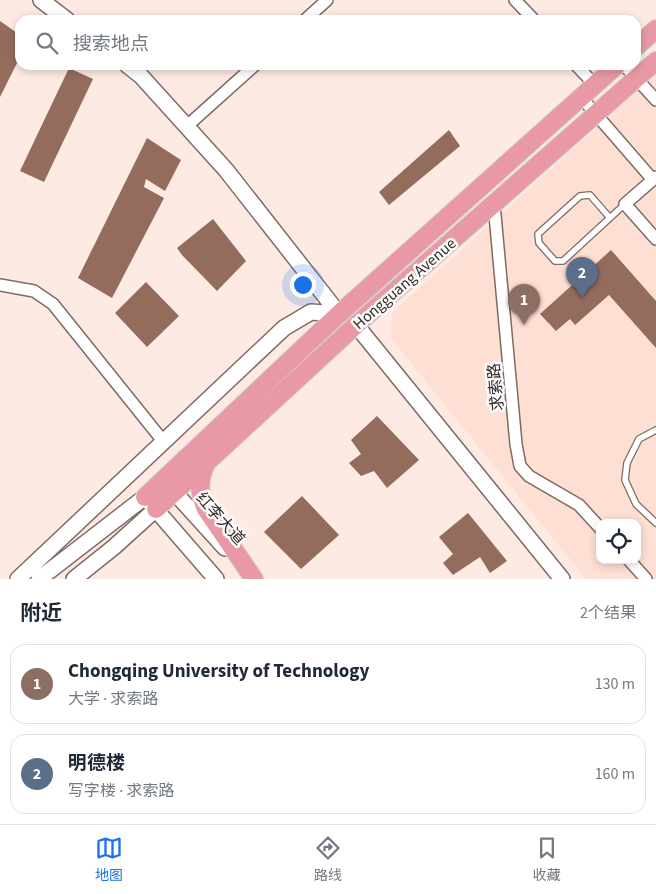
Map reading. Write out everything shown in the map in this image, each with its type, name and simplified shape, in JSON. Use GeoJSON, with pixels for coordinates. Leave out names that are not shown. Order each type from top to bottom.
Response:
{"type":"FeatureCollection","features":[{"type":"Feature","properties":{"kind":"main road"},"geometry":{"type":"LineString","coordinates":[[641,43],[656,29]]}},
{"type":"Feature","properties":{"kind":"main road","name":"Hongguang Avenue"},"geometry":{"type":"LineString","coordinates":[[169,486],[206,464],[356,325],[656,61]]}},
{"type":"Feature","properties":{"kind":"main road","name":"Hongguang Avenue"},"geometry":{"type":"LineString","coordinates":[[150,503],[340,314],[611,70]]}},
{"type":"Feature","properties":{"kind":"main road"},"geometry":{"type":"LineString","coordinates":[[206,464],[200,478],[201,498],[206,509],[254,579]]}},
{"type":"Feature","properties":{"kind":"street"},"geometry":{"type":"LineString","coordinates":[[41,0],[60,15]]}},
{"type":"Feature","properties":{"kind":"street"},"geometry":{"type":"LineString","coordinates":[[310,15],[327,0]]}},
{"type":"Feature","properties":{"kind":"street"},"geometry":{"type":"LineString","coordinates":[[515,0],[529,15]]}},
{"type":"Feature","properties":{"kind":"street"},"geometry":{"type":"LineString","coordinates":[[133,70],[141,76],[226,170],[340,314]]}},
{"type":"Feature","properties":{"kind":"street"},"geometry":{"type":"LineString","coordinates":[[187,126],[249,70]]}},
{"type":"Feature","properties":{"kind":"street"},"geometry":{"type":"LineString","coordinates":[[581,70],[594,84]]}},
{"type":"Feature","properties":{"kind":"street"},"geometry":{"type":"LineString","coordinates":[[629,70],[656,100]]}},
{"type":"Feature","properties":{"kind":"street"},"geometry":{"type":"LineString","coordinates":[[581,97],[654,178],[625,204],[656,239]]}},
{"type":"Feature","properties":{"kind":"street","name":"求索路"},"geometry":{"type":"LineString","coordinates":[[494,204],[516,444],[520,466],[529,476],[579,505],[596,524]]}},
{"type":"Feature","properties":{"kind":"street"},"geometry":{"type":"LineString","coordinates":[[0,285],[34,291],[53,304],[162,441]]}},
{"type":"Feature","properties":{"kind":"street"},"geometry":{"type":"LineString","coordinates":[[18,579],[33,567],[162,441],[284,328],[311,312],[340,314]]}},
{"type":"Feature","properties":{"kind":"street"},"geometry":{"type":"LineString","coordinates":[[356,325],[562,579]]}},
{"type":"Feature","properties":{"kind":"street","name":"红李大道"},"geometry":{"type":"LineString","coordinates":[[169,486],[254,579]]}},
{"type":"Feature","properties":{"kind":"street"},"geometry":{"type":"LineString","coordinates":[[39,579],[150,503]]}},
{"type":"Feature","properties":{"kind":"street"},"geometry":{"type":"LineString","coordinates":[[74,579],[114,546],[150,503]]}},
{"type":"Feature","properties":{"kind":"street"},"geometry":{"type":"LineString","coordinates":[[150,503],[216,579]]}},
{"type":"Feature","properties":{"kind":"street"},"geometry":{"type":"LineString","coordinates":[[633,564],[646,579]]}},
{"type":"Feature","properties":{"kind":"lane"},"geometry":{"type":"LineString","coordinates":[[610,218],[590,195],[580,196],[538,234],[538,243],[555,261],[563,261],[610,218],[625,204]]}},
{"type":"Feature","properties":{"kind":"lane"},"geometry":{"type":"LineString","coordinates":[[656,430],[639,439],[627,463],[625,480],[636,504],[656,523]]}},
{"type":"Feature","properties":{"kind":"shaded area"},"geometry":{"type":"Polygon","coordinates":[[[656,74],[656,579],[586,579],[390,337],[392,313],[656,74]]]}},
{"type":"Feature","properties":{"kind":"building"},"geometry":{"type":"Polygon","coordinates":[[[0,21],[15,32],[15,67],[0,97],[0,21]]]}},
{"type":"Feature","properties":{"kind":"building"},"geometry":{"type":"Polygon","coordinates":[[[68,70],[73,70],[93,79],[44,182],[20,171],[68,70]]]}},
{"type":"Feature","properties":{"kind":"building"},"geometry":{"type":"Polygon","coordinates":[[[449,130],[460,146],[389,205],[379,192],[449,130]]]}},
{"type":"Feature","properties":{"kind":"building"},"geometry":{"type":"Polygon","coordinates":[[[147,138],[181,160],[165,191],[146,179],[144,187],[164,198],[112,298],[78,278],[147,138]]]}},
{"type":"Feature","properties":{"kind":"building"},"geometry":{"type":"Polygon","coordinates":[[[213,219],[246,261],[217,291],[177,248],[213,219]]]}},
{"type":"Feature","properties":{"kind":"building"},"geometry":{"type":"Polygon","coordinates":[[[611,250],[656,301],[656,348],[609,295],[575,325],[570,319],[556,331],[540,314],[611,250]]]}},
{"type":"Feature","properties":{"kind":"building"},"geometry":{"type":"Polygon","coordinates":[[[146,282],[179,316],[147,347],[115,313],[146,282]]]}},
{"type":"Feature","properties":{"kind":"building"},"geometry":{"type":"Polygon","coordinates":[[[377,416],[419,460],[387,488],[374,471],[361,476],[349,463],[361,454],[351,440],[377,416]]]}},
{"type":"Feature","properties":{"kind":"building"},"geometry":{"type":"Polygon","coordinates":[[[302,496],[339,535],[301,569],[264,532],[302,496]]]}},
{"type":"Feature","properties":{"kind":"building"},"geometry":{"type":"Polygon","coordinates":[[[468,513],[507,561],[490,573],[480,557],[453,575],[443,563],[453,554],[439,537],[468,513]]]}},
{"type":"Feature","properties":{"kind":"place","name":"明德楼"},"geometry":{"type":"Point","coordinates":[582,298]}},
{"type":"Feature","properties":{"kind":"place","name":"Chongqing University of Technology"},"geometry":{"type":"Point","coordinates":[524,325]}}]}
